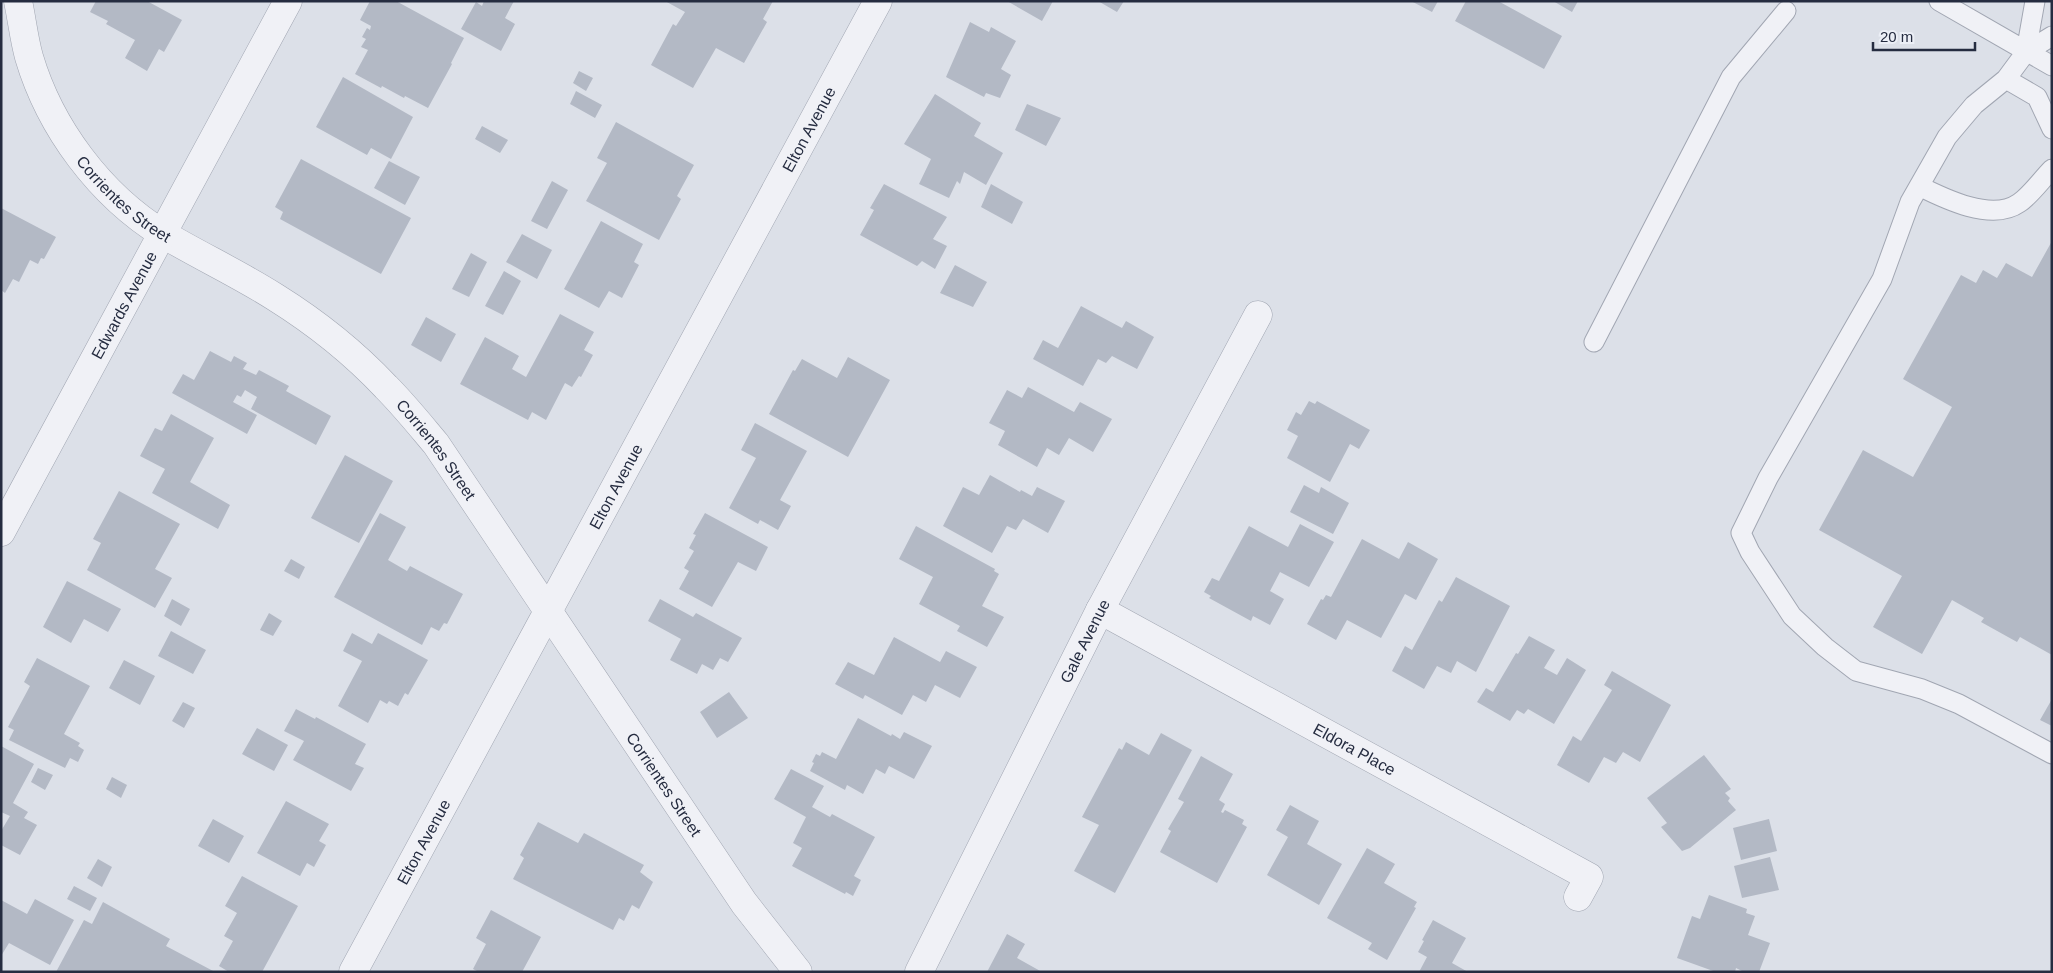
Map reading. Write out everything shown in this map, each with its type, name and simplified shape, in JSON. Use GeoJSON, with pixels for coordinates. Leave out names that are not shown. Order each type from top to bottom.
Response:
{"type":"FeatureCollection","features":[{"type":"Feature","properties":{"kind":"street","name":"Corrientes Street"},"geometry":{"type":"LineString","coordinates":[[18,1],[30,57],[47,103],[72,146],[102,184],[138,217],[276,297],[337,342],[386,386],[436,444],[744,904],[798,972]]}},
{"type":"Feature","properties":{"kind":"street","name":"Edwards Avenue"},"geometry":{"type":"LineString","coordinates":[[1,532],[288,1]]}},
{"type":"Feature","properties":{"kind":"street","name":"Elton Avenue"},"geometry":{"type":"LineString","coordinates":[[354,972],[878,1]]}},
{"type":"Feature","properties":{"kind":"street","name":"Gale Avenue"},"geometry":{"type":"LineString","coordinates":[[919,972],[1100,610],[1258,315]]}},
{"type":"Feature","properties":{"kind":"street","name":"Eldora Place"},"geometry":{"type":"LineString","coordinates":[[1100,610],[1589,877],[1578,897]]}},
{"type":"Feature","properties":{"kind":"lane"},"geometry":{"type":"LineString","coordinates":[[1938,1],[2052,66]]}},
{"type":"Feature","properties":{"kind":"lane"},"geometry":{"type":"LineString","coordinates":[[2026,52],[2035,1]]}},
{"type":"Feature","properties":{"kind":"lane"},"geometry":{"type":"LineString","coordinates":[[1594,342],[1731,77],[1786,10]]}},
{"type":"Feature","properties":{"kind":"lane"},"geometry":{"type":"LineString","coordinates":[[2052,36],[2026,52],[2006,80],[1974,105],[1947,138],[1910,202],[1882,279],[1768,478],[1740,533],[1750,552],[1792,616],[1825,647],[1856,671],[1922,689],[1959,704],[2052,754]]}},
{"type":"Feature","properties":{"kind":"lane"},"geometry":{"type":"LineString","coordinates":[[2006,80],[2036,97],[2052,129]]}},
{"type":"Feature","properties":{"kind":"lane"},"geometry":{"type":"LineString","coordinates":[[1919,186],[1954,203],[1995,211],[2019,204],[2052,169]]}},
{"type":"Feature","properties":{"kind":"building"},"geometry":{"type":"Polygon","coordinates":[[[96,1],[147,1],[182,20],[164,52],[159,49],[147,71],[125,58],[135,40],[106,24],[108,21],[90,12],[96,1]]]}},
{"type":"Feature","properties":{"kind":"building"},"geometry":{"type":"Polygon","coordinates":[[[370,1],[396,1],[464,38],[428,108],[382,86],[381,88],[355,74],[368,50],[361,47],[366,39],[362,37],[367,28],[370,30],[371,26],[360,20],[370,1]]]}},
{"type":"Feature","properties":{"kind":"building"},"geometry":{"type":"Polygon","coordinates":[[[484,1],[514,1],[505,18],[515,24],[501,51],[461,29],[476,2],[482,6],[484,1]]]}},
{"type":"Feature","properties":{"kind":"building"},"geometry":{"type":"Polygon","coordinates":[[[665,1],[773,1],[763,19],[767,22],[744,63],[716,48],[693,88],[651,65],[673,24],[676,26],[685,12],[665,1]]]}},
{"type":"Feature","properties":{"kind":"building"},"geometry":{"type":"Polygon","coordinates":[[[1007,1],[1053,1],[1042,21],[1007,1]]]}},
{"type":"Feature","properties":{"kind":"building"},"geometry":{"type":"Polygon","coordinates":[[[1098,1],[1124,1],[1117,12],[1098,1]]]}},
{"type":"Feature","properties":{"kind":"building"},"geometry":{"type":"Polygon","coordinates":[[[1411,1],[1438,1],[1432,12],[1411,1]]]}},
{"type":"Feature","properties":{"kind":"building"},"geometry":{"type":"Polygon","coordinates":[[[1466,1],[1498,1],[1562,36],[1544,69],[1455,21],[1466,1]]]}},
{"type":"Feature","properties":{"kind":"building"},"geometry":{"type":"Polygon","coordinates":[[[1553,1],[1578,1],[1572,12],[1553,1]]]}},
{"type":"Feature","properties":{"kind":"building"},"geometry":{"type":"Polygon","coordinates":[[[970,22],[989,32],[991,27],[1016,41],[1001,69],[1011,75],[1000,98],[986,93],[984,97],[946,77],[970,22]]]}},
{"type":"Feature","properties":{"kind":"building"},"geometry":{"type":"Polygon","coordinates":[[[579,71],[593,78],[586,91],[573,83],[579,71]]]}},
{"type":"Feature","properties":{"kind":"building"},"geometry":{"type":"Polygon","coordinates":[[[343,77],[413,117],[391,159],[371,148],[367,155],[316,127],[343,77]]]}},
{"type":"Feature","properties":{"kind":"building"},"geometry":{"type":"Polygon","coordinates":[[[576,91],[602,105],[595,118],[570,104],[576,91]]]}},
{"type":"Feature","properties":{"kind":"building"},"geometry":{"type":"Polygon","coordinates":[[[935,94],[981,123],[974,136],[1003,153],[986,185],[964,172],[960,184],[957,181],[949,198],[919,184],[931,159],[904,144],[935,94]]]}},
{"type":"Feature","properties":{"kind":"building"},"geometry":{"type":"Polygon","coordinates":[[[1027,104],[1061,118],[1046,146],[1015,130],[1027,104]]]}},
{"type":"Feature","properties":{"kind":"building"},"geometry":{"type":"Polygon","coordinates":[[[616,122],[694,165],[677,196],[681,199],[659,240],[586,201],[607,163],[597,158],[616,122]]]}},
{"type":"Feature","properties":{"kind":"building"},"geometry":{"type":"Polygon","coordinates":[[[482,126],[508,140],[500,153],[475,139],[482,126]]]}},
{"type":"Feature","properties":{"kind":"building"},"geometry":{"type":"Polygon","coordinates":[[[301,159],[411,218],[381,274],[280,219],[283,212],[275,207],[301,159]]]}},
{"type":"Feature","properties":{"kind":"building"},"geometry":{"type":"Polygon","coordinates":[[[389,161],[420,177],[405,205],[374,188],[389,161]]]}},
{"type":"Feature","properties":{"kind":"building"},"geometry":{"type":"Polygon","coordinates":[[[552,181],[568,190],[547,229],[531,221],[552,181]]]}},
{"type":"Feature","properties":{"kind":"building"},"geometry":{"type":"Polygon","coordinates":[[[884,184],[947,217],[933,239],[947,246],[935,269],[922,261],[917,266],[860,235],[874,210],[870,208],[884,184]]]}},
{"type":"Feature","properties":{"kind":"building"},"geometry":{"type":"Polygon","coordinates":[[[991,184],[1023,202],[1012,224],[981,207],[991,184]]]}},
{"type":"Feature","properties":{"kind":"building"},"geometry":{"type":"Polygon","coordinates":[[[1,208],[56,237],[44,259],[41,258],[38,264],[30,260],[19,282],[13,279],[5,293],[1,290],[1,208]]]}},
{"type":"Feature","properties":{"kind":"building"},"geometry":{"type":"Polygon","coordinates":[[[601,221],[643,244],[634,262],[639,265],[622,298],[609,291],[599,308],[564,289],[601,221]]]}},
{"type":"Feature","properties":{"kind":"building"},"geometry":{"type":"Polygon","coordinates":[[[522,234],[552,250],[537,279],[506,262],[522,234]]]}},
{"type":"Feature","properties":{"kind":"building"},"geometry":{"type":"Polygon","coordinates":[[[2052,241],[2052,655],[2020,637],[2017,642],[1981,622],[1984,618],[1952,600],[1922,654],[1873,627],[1902,576],[1819,530],[1863,450],[1913,477],[1952,407],[1903,379],[1961,275],[1976,283],[1983,270],[1997,278],[2006,263],[2032,277],[2052,241]]]}},
{"type":"Feature","properties":{"kind":"building"},"geometry":{"type":"Polygon","coordinates":[[[471,253],[487,262],[469,297],[452,289],[471,253]]]}},
{"type":"Feature","properties":{"kind":"building"},"geometry":{"type":"Polygon","coordinates":[[[955,265],[987,282],[973,307],[940,293],[955,265]]]}},
{"type":"Feature","properties":{"kind":"building"},"geometry":{"type":"Polygon","coordinates":[[[504,271],[521,281],[503,315],[485,306],[504,271]]]}},
{"type":"Feature","properties":{"kind":"building"},"geometry":{"type":"Polygon","coordinates":[[[1081,306],[1122,328],[1126,321],[1154,337],[1137,369],[1112,356],[1106,363],[1098,359],[1083,386],[1033,359],[1043,340],[1058,348],[1081,306]]]}},
{"type":"Feature","properties":{"kind":"building"},"geometry":{"type":"Polygon","coordinates":[[[560,314],[594,332],[584,350],[593,355],[581,377],[579,376],[572,387],[565,383],[546,420],[532,412],[528,420],[460,384],[485,337],[519,356],[512,369],[526,377],[560,314]]]}},
{"type":"Feature","properties":{"kind":"building"},"geometry":{"type":"Polygon","coordinates":[[[426,317],[456,334],[441,362],[411,345],[426,317]]]}},
{"type":"Feature","properties":{"kind":"building"},"geometry":{"type":"Polygon","coordinates":[[[210,351],[231,362],[234,356],[247,363],[243,369],[256,375],[259,370],[289,386],[286,391],[331,416],[316,445],[251,409],[257,397],[245,390],[241,397],[237,395],[233,402],[257,415],[247,434],[172,393],[183,374],[194,380],[210,351]]]}},
{"type":"Feature","properties":{"kind":"building"},"geometry":{"type":"Polygon","coordinates":[[[848,357],[890,380],[848,457],[769,414],[793,370],[795,371],[802,359],[837,378],[848,357]]]}},
{"type":"Feature","properties":{"kind":"building"},"geometry":{"type":"Polygon","coordinates":[[[1028,387],[1074,412],[1080,402],[1112,419],[1093,452],[1069,438],[1059,455],[1047,448],[1037,467],[998,445],[1005,431],[989,423],[1007,390],[1022,398],[1028,387]]]}},
{"type":"Feature","properties":{"kind":"building"},"geometry":{"type":"Polygon","coordinates":[[[1309,401],[1315,404],[1317,401],[1370,430],[1359,449],[1350,444],[1330,482],[1287,458],[1298,436],[1287,430],[1296,412],[1301,415],[1309,401]]]}},
{"type":"Feature","properties":{"kind":"building"},"geometry":{"type":"Polygon","coordinates":[[[171,414],[214,438],[190,482],[230,505],[218,529],[152,493],[165,469],[140,456],[155,428],[162,431],[171,414]]]}},
{"type":"Feature","properties":{"kind":"building"},"geometry":{"type":"Polygon","coordinates":[[[755,423],[807,451],[780,500],[791,506],[778,530],[760,520],[758,524],[729,508],[756,458],[741,450],[755,423]]]}},
{"type":"Feature","properties":{"kind":"building"},"geometry":{"type":"Polygon","coordinates":[[[345,455],[393,481],[359,543],[311,518],[345,455]]]}},
{"type":"Feature","properties":{"kind":"building"},"geometry":{"type":"Polygon","coordinates":[[[990,475],[1020,492],[1021,490],[1032,496],[1037,487],[1065,501],[1048,533],[1023,519],[1016,530],[1007,526],[992,553],[943,526],[963,487],[979,495],[990,475]]]}},
{"type":"Feature","properties":{"kind":"building"},"geometry":{"type":"Polygon","coordinates":[[[1304,485],[1319,493],[1321,487],[1349,503],[1333,534],[1290,512],[1304,485]]]}},
{"type":"Feature","properties":{"kind":"building"},"geometry":{"type":"Polygon","coordinates":[[[119,491],[180,524],[155,569],[172,578],[155,608],[87,570],[101,543],[93,539],[119,491]]]}},
{"type":"Feature","properties":{"kind":"building"},"geometry":{"type":"Polygon","coordinates":[[[380,513],[406,527],[388,560],[407,571],[410,566],[463,594],[447,624],[444,623],[439,631],[431,627],[422,645],[334,597],[380,513]]]}},
{"type":"Feature","properties":{"kind":"building"},"geometry":{"type":"Polygon","coordinates":[[[705,513],[768,547],[756,571],[738,562],[712,607],[679,589],[689,571],[684,568],[694,551],[689,548],[696,535],[693,534],[705,513]]]}},
{"type":"Feature","properties":{"kind":"building"},"geometry":{"type":"Polygon","coordinates":[[[1300,524],[1334,542],[1309,587],[1280,572],[1270,591],[1284,599],[1270,625],[1253,616],[1251,621],[1209,598],[1211,596],[1204,592],[1212,578],[1219,581],[1249,526],[1288,547],[1300,524]]]}},
{"type":"Feature","properties":{"kind":"building"},"geometry":{"type":"Polygon","coordinates":[[[916,526],[995,569],[994,571],[999,574],[982,606],[1004,617],[987,647],[957,631],[960,626],[919,604],[933,577],[899,559],[916,526]]]}},
{"type":"Feature","properties":{"kind":"building"},"geometry":{"type":"Polygon","coordinates":[[[1362,539],[1399,559],[1408,542],[1438,559],[1416,600],[1405,594],[1381,638],[1347,620],[1336,640],[1307,624],[1321,599],[1323,600],[1326,595],[1331,597],[1362,539]]]}},
{"type":"Feature","properties":{"kind":"building"},"geometry":{"type":"Polygon","coordinates":[[[291,559],[305,567],[299,579],[284,571],[291,559]]]}},
{"type":"Feature","properties":{"kind":"building"},"geometry":{"type":"Polygon","coordinates":[[[1456,577],[1510,606],[1476,672],[1457,661],[1451,673],[1437,666],[1424,689],[1392,671],[1405,646],[1412,650],[1439,600],[1442,602],[1456,577]]]}},
{"type":"Feature","properties":{"kind":"building"},"geometry":{"type":"Polygon","coordinates":[[[67,581],[121,609],[108,632],[84,619],[71,643],[43,627],[67,581]]]}},
{"type":"Feature","properties":{"kind":"building"},"geometry":{"type":"Polygon","coordinates":[[[172,599],[190,609],[181,626],[164,616],[172,599]]]}},
{"type":"Feature","properties":{"kind":"building"},"geometry":{"type":"Polygon","coordinates":[[[660,599],[693,617],[696,613],[742,638],[728,662],[720,658],[713,670],[702,664],[697,674],[670,660],[681,639],[648,621],[660,599]]]}},
{"type":"Feature","properties":{"kind":"building"},"geometry":{"type":"Polygon","coordinates":[[[269,613],[282,621],[273,636],[260,630],[269,613]]]}},
{"type":"Feature","properties":{"kind":"building"},"geometry":{"type":"Polygon","coordinates":[[[171,631],[206,650],[193,674],[158,656],[171,631]]]}},
{"type":"Feature","properties":{"kind":"building"},"geometry":{"type":"Polygon","coordinates":[[[352,633],[372,644],[378,633],[428,660],[408,695],[405,693],[398,706],[389,701],[387,704],[380,700],[368,723],[338,706],[362,661],[343,651],[352,633]]]}},
{"type":"Feature","properties":{"kind":"building"},"geometry":{"type":"Polygon","coordinates":[[[1529,636],[1555,650],[1544,668],[1557,675],[1567,658],[1586,670],[1554,724],[1528,709],[1524,714],[1517,710],[1510,721],[1477,702],[1486,688],[1493,692],[1516,653],[1518,654],[1529,636]]]}},
{"type":"Feature","properties":{"kind":"building"},"geometry":{"type":"Polygon","coordinates":[[[894,637],[940,662],[946,651],[977,667],[960,698],[935,685],[926,702],[913,695],[902,715],[865,695],[863,699],[835,684],[848,662],[874,675],[894,637]]]}},
{"type":"Feature","properties":{"kind":"building"},"geometry":{"type":"Polygon","coordinates":[[[37,658],[90,686],[64,734],[80,743],[78,746],[84,750],[78,762],[70,758],[65,768],[9,740],[14,730],[8,727],[30,686],[24,682],[37,658]]]}},
{"type":"Feature","properties":{"kind":"building"},"geometry":{"type":"Polygon","coordinates":[[[124,660],[155,676],[140,705],[109,688],[124,660]]]}},
{"type":"Feature","properties":{"kind":"building"},"geometry":{"type":"Polygon","coordinates":[[[1612,671],[1671,705],[1640,762],[1623,752],[1616,763],[1604,757],[1589,783],[1557,765],[1573,736],[1581,741],[1612,690],[1604,685],[1612,671]]]}},
{"type":"Feature","properties":{"kind":"building"},"geometry":{"type":"Polygon","coordinates":[[[729,692],[748,718],[717,738],[700,712],[729,692]]]}},
{"type":"Feature","properties":{"kind":"building"},"geometry":{"type":"Polygon","coordinates":[[[2052,699],[2052,726],[2040,720],[2052,699]]]}},
{"type":"Feature","properties":{"kind":"building"},"geometry":{"type":"Polygon","coordinates":[[[183,702],[195,708],[184,728],[172,721],[183,702]]]}},
{"type":"Feature","properties":{"kind":"building"},"geometry":{"type":"Polygon","coordinates":[[[296,709],[315,719],[316,717],[366,744],[355,764],[364,768],[351,791],[293,760],[304,741],[284,731],[296,709]]]}},
{"type":"Feature","properties":{"kind":"building"},"geometry":{"type":"Polygon","coordinates":[[[858,718],[891,736],[892,734],[900,739],[904,732],[932,746],[914,779],[889,766],[885,774],[876,769],[863,794],[847,785],[845,790],[810,771],[816,754],[820,756],[822,752],[836,759],[858,718]]]}},
{"type":"Feature","properties":{"kind":"building"},"geometry":{"type":"Polygon","coordinates":[[[257,728],[288,745],[274,771],[242,754],[257,728]]]}},
{"type":"Feature","properties":{"kind":"building"},"geometry":{"type":"Polygon","coordinates":[[[1161,733],[1192,750],[1115,893],[1074,871],[1099,825],[1082,817],[1119,748],[1122,750],[1126,742],[1149,755],[1161,733]]]}},
{"type":"Feature","properties":{"kind":"building"},"geometry":{"type":"Polygon","coordinates":[[[1,746],[34,764],[13,803],[28,812],[24,818],[37,825],[20,855],[1,845],[1,831],[10,816],[1,812],[1,746]]]}},
{"type":"Feature","properties":{"kind":"building"},"geometry":{"type":"Polygon","coordinates":[[[1704,755],[1731,789],[1725,793],[1730,798],[1728,801],[1736,810],[1690,848],[1682,851],[1661,827],[1667,823],[1647,798],[1704,755]]]}},
{"type":"Feature","properties":{"kind":"building"},"geometry":{"type":"Polygon","coordinates":[[[1201,756],[1233,774],[1219,800],[1225,804],[1221,812],[1223,813],[1225,810],[1244,820],[1242,824],[1247,827],[1217,883],[1160,852],[1171,831],[1168,829],[1184,802],[1178,799],[1201,756]]]}},
{"type":"Feature","properties":{"kind":"building"},"geometry":{"type":"Polygon","coordinates":[[[38,768],[53,775],[45,790],[31,782],[38,768]]]}},
{"type":"Feature","properties":{"kind":"building"},"geometry":{"type":"Polygon","coordinates":[[[791,769],[824,786],[812,807],[830,817],[832,814],[875,837],[854,876],[861,880],[853,896],[846,892],[845,894],[792,866],[802,848],[793,843],[806,817],[774,799],[791,769]]]}},
{"type":"Feature","properties":{"kind":"building"},"geometry":{"type":"Polygon","coordinates":[[[112,777],[127,785],[121,798],[106,789],[112,777]]]}},
{"type":"Feature","properties":{"kind":"building"},"geometry":{"type":"Polygon","coordinates":[[[286,801],[329,824],[319,841],[326,845],[314,867],[307,863],[300,876],[257,853],[286,801]]]}},
{"type":"Feature","properties":{"kind":"building"},"geometry":{"type":"Polygon","coordinates":[[[1290,805],[1319,821],[1307,844],[1342,864],[1319,905],[1267,875],[1288,837],[1276,830],[1290,805]]]}},
{"type":"Feature","properties":{"kind":"building"},"geometry":{"type":"Polygon","coordinates":[[[213,819],[244,836],[229,863],[198,846],[213,819]]]}},
{"type":"Feature","properties":{"kind":"building"},"geometry":{"type":"Polygon","coordinates":[[[1769,819],[1777,851],[1741,860],[1733,828],[1769,819]]]}},
{"type":"Feature","properties":{"kind":"building"},"geometry":{"type":"Polygon","coordinates":[[[538,822],[578,843],[584,833],[644,865],[640,872],[653,882],[639,909],[632,905],[624,921],[619,918],[613,930],[513,879],[524,858],[520,855],[538,822]]]}},
{"type":"Feature","properties":{"kind":"building"},"geometry":{"type":"Polygon","coordinates":[[[1367,848],[1395,864],[1384,883],[1417,902],[1414,907],[1416,908],[1387,960],[1368,949],[1372,943],[1327,918],[1367,848]]]}},
{"type":"Feature","properties":{"kind":"building"},"geometry":{"type":"Polygon","coordinates":[[[1770,857],[1779,890],[1742,898],[1734,866],[1770,857]]]}},
{"type":"Feature","properties":{"kind":"building"},"geometry":{"type":"Polygon","coordinates":[[[98,859],[112,867],[102,887],[87,878],[98,859]]]}},
{"type":"Feature","properties":{"kind":"building"},"geometry":{"type":"Polygon","coordinates":[[[242,876],[298,906],[262,972],[229,972],[219,966],[233,941],[224,936],[237,913],[225,906],[242,876]]]}},
{"type":"Feature","properties":{"kind":"building"},"geometry":{"type":"Polygon","coordinates":[[[74,886],[97,898],[90,911],[67,899],[74,886]]]}},
{"type":"Feature","properties":{"kind":"building"},"geometry":{"type":"Polygon","coordinates":[[[1709,895],[1747,909],[1746,913],[1755,916],[1748,935],[1770,943],[1759,972],[1744,972],[1736,968],[1735,972],[1716,972],[1677,958],[1692,916],[1700,919],[1709,895]]]}},
{"type":"Feature","properties":{"kind":"building"},"geometry":{"type":"Polygon","coordinates":[[[35,899],[74,920],[50,965],[9,943],[1,956],[1,900],[27,914],[35,899]]]}},
{"type":"Feature","properties":{"kind":"building"},"geometry":{"type":"Polygon","coordinates":[[[103,902],[170,939],[166,946],[215,972],[56,972],[84,920],[92,924],[103,902]]]}},
{"type":"Feature","properties":{"kind":"building"},"geometry":{"type":"Polygon","coordinates":[[[491,910],[541,937],[522,972],[479,972],[473,969],[486,944],[476,938],[491,910]]]}},
{"type":"Feature","properties":{"kind":"building"},"geometry":{"type":"Polygon","coordinates":[[[1433,920],[1466,938],[1452,963],[1468,972],[1419,972],[1427,957],[1418,952],[1433,920]]]}},
{"type":"Feature","properties":{"kind":"building"},"geometry":{"type":"Polygon","coordinates":[[[1007,934],[1025,944],[1017,958],[1042,972],[987,972],[1007,934]]]}}]}
